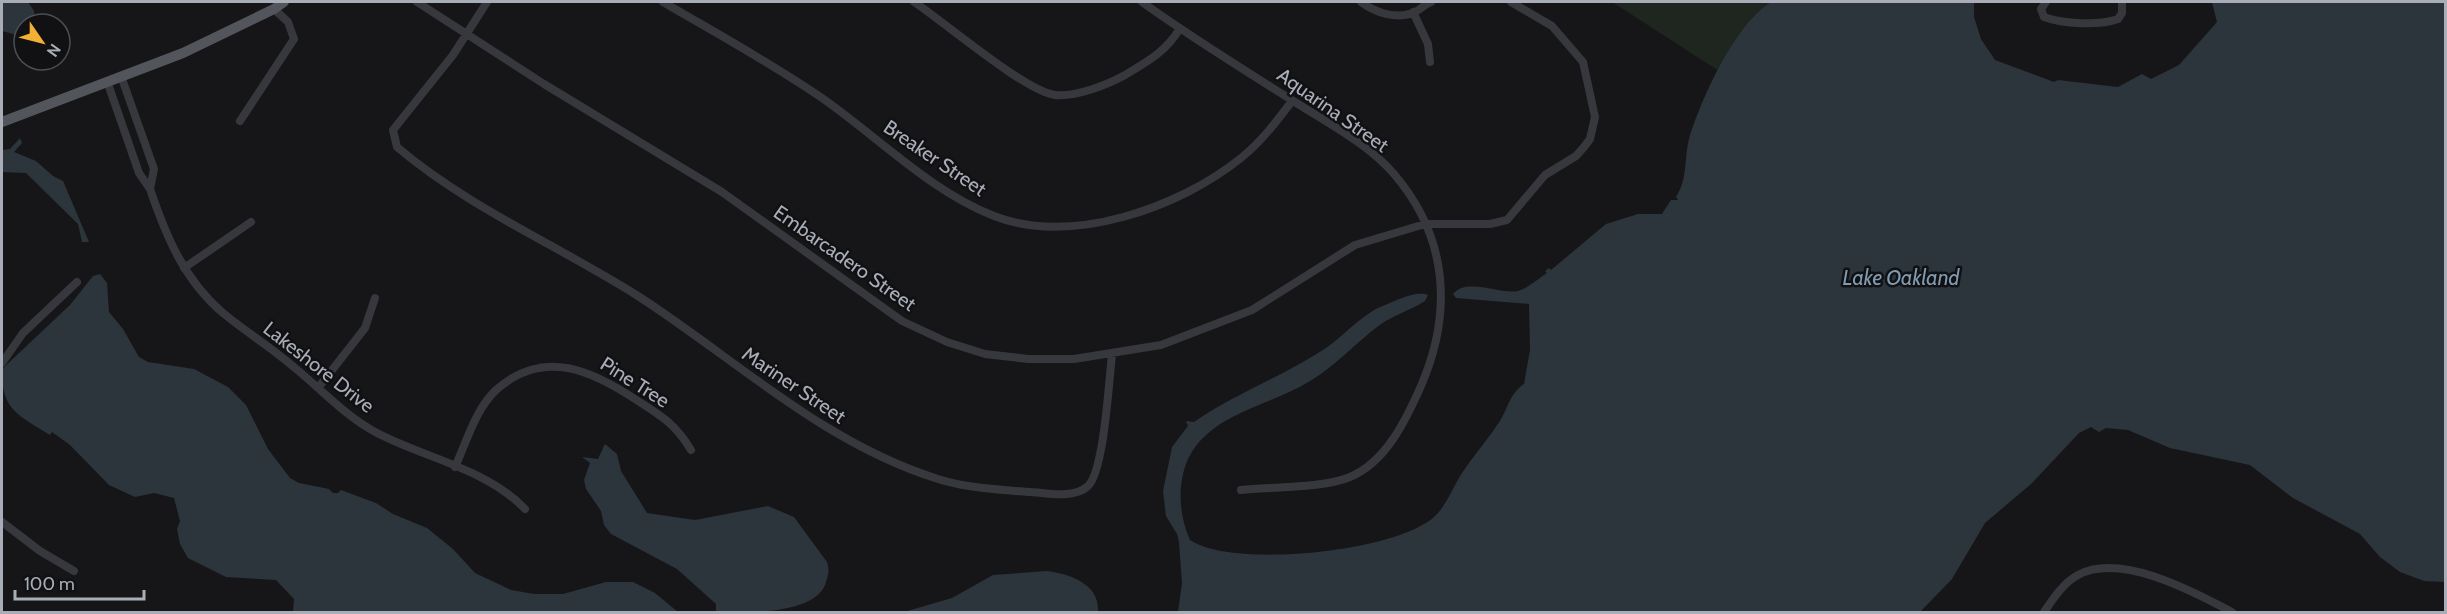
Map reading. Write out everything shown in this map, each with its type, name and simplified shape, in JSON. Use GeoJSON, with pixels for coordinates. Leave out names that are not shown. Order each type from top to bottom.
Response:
{"type":"FeatureCollection","features":[{"type":"Feature","properties":{"kind":"main road"},"geometry":{"type":"LineString","coordinates":[[2,122],[183,52],[274,9],[284,2]]}},
{"type":"Feature","properties":{"kind":"street","name":"Embarcadero Street"},"geometry":{"type":"LineString","coordinates":[[417,2],[562,96],[722,192],[902,321],[947,342],[986,354],[1028,359],[1074,359],[1112,355],[1161,345],[1252,310],[1355,245],[1425,224],[1490,224],[1507,220],[1545,175],[1576,156],[1590,139],[1595,117],[1583,62],[1552,26],[1511,2]]}},
{"type":"Feature","properties":{"kind":"street"},"geometry":{"type":"LineString","coordinates":[[466,33],[487,2]]}},
{"type":"Feature","properties":{"kind":"street","name":"Breaker Street"},"geometry":{"type":"LineString","coordinates":[[663,2],[822,99],[965,203],[995,216],[1022,224],[1081,226],[1152,207],[1186,192],[1241,158],[1260,141],[1292,101]]}},
{"type":"Feature","properties":{"kind":"street"},"geometry":{"type":"LineString","coordinates":[[914,2],[1028,84],[1045,93],[1057,95],[1116,80],[1153,58],[1173,40],[1180,28]]}},
{"type":"Feature","properties":{"kind":"street","name":"Aquarina Street"},"geometry":{"type":"LineString","coordinates":[[1142,2],[1371,153],[1392,172],[1409,194],[1425,224],[1441,282],[1442,321],[1434,355],[1413,404],[1389,447],[1365,468],[1336,482],[1241,490]]}},
{"type":"Feature","properties":{"kind":"street"},"geometry":{"type":"LineString","coordinates":[[1361,2],[1387,14],[1413,12],[1431,2]]}},
{"type":"Feature","properties":{"kind":"street"},"geometry":{"type":"LineString","coordinates":[[2046,2],[2041,9],[2044,16],[2052,20],[2095,22],[2118,19],[2122,13],[2122,2]]}},
{"type":"Feature","properties":{"kind":"street"},"geometry":{"type":"LineString","coordinates":[[240,121],[294,39],[288,22],[274,9]]}},
{"type":"Feature","properties":{"kind":"street"},"geometry":{"type":"LineString","coordinates":[[1413,12],[1428,44],[1430,62]]}},
{"type":"Feature","properties":{"kind":"street","name":"Mariner Street"},"geometry":{"type":"LineString","coordinates":[[466,33],[453,55],[393,130],[397,147],[480,204],[639,297],[799,411],[849,442],[939,480],[1014,491],[1076,494],[1089,486],[1099,463],[1112,355]]}},
{"type":"Feature","properties":{"kind":"street","name":"Lakeshore Drive"},"geometry":{"type":"LineString","coordinates":[[121,76],[154,169],[150,189]]}},
{"type":"Feature","properties":{"kind":"street","name":"Lakeshore Drive"},"geometry":{"type":"LineString","coordinates":[[106,81],[139,173],[150,189],[172,247],[202,293],[350,417],[377,433],[500,488],[525,509]]}},
{"type":"Feature","properties":{"kind":"street"},"geometry":{"type":"LineString","coordinates":[[184,268],[251,222]]}},
{"type":"Feature","properties":{"kind":"street"},"geometry":{"type":"LineString","coordinates":[[2,363],[23,333],[77,282]]}},
{"type":"Feature","properties":{"kind":"street"},"geometry":{"type":"LineString","coordinates":[[318,388],[365,328],[375,298]]}},
{"type":"Feature","properties":{"kind":"street","name":"Pine Tree"},"geometry":{"type":"LineString","coordinates":[[455,467],[478,415],[496,390],[520,375],[536,369],[564,367],[582,369],[624,392],[679,430],[691,450]]}},
{"type":"Feature","properties":{"kind":"street"},"geometry":{"type":"LineString","coordinates":[[2,522],[40,551],[74,571]]}},
{"type":"Feature","properties":{"kind":"street"},"geometry":{"type":"LineString","coordinates":[[2044,612],[2063,587],[2078,575],[2094,569],[2114,568],[2139,572],[2199,594],[2232,612]]}},
{"type":"Feature","properties":{"kind":"shaded area"},"geometry":{"type":"Polygon","coordinates":[[[1612,2],[1771,2],[1762,8],[1748,24],[1719,71],[1612,2]]]}},
{"type":"Feature","properties":{"kind":"water"},"geometry":{"type":"Polygon","coordinates":[[[2,2],[28,2],[34,12],[12,12],[12,34],[2,31],[2,2]]]}},
{"type":"Feature","properties":{"kind":"water","name":"Lake Oakland"},"geometry":{"type":"Polygon","coordinates":[[[1771,2],[1974,2],[1974,17],[1981,39],[1995,60],[2054,82],[2058,80],[2118,87],[2142,74],[2151,79],[2179,65],[2217,22],[2212,2],[2445,2],[2445,582],[2424,581],[2400,572],[2380,557],[2360,534],[2293,498],[2250,465],[2170,448],[2128,430],[2106,428],[2099,432],[2091,427],[2079,433],[2031,484],[1985,523],[1952,579],[1920,612],[1178,612],[1182,583],[1179,542],[1166,516],[1163,491],[1172,447],[1188,426],[1186,421],[1194,422],[1226,402],[1310,358],[1377,309],[1401,298],[1428,295],[1425,301],[1381,324],[1310,381],[1217,426],[1202,439],[1191,454],[1181,482],[1181,499],[1184,524],[1190,540],[1211,549],[1241,554],[1277,555],[1354,547],[1389,539],[1417,528],[1436,515],[1447,501],[1462,473],[1500,421],[1512,396],[1524,384],[1530,350],[1529,304],[1456,298],[1453,294],[1467,287],[1511,292],[1522,290],[1547,273],[1545,271],[1549,268],[1551,270],[1606,224],[1638,214],[1662,214],[1671,200],[1678,200],[1676,197],[1684,176],[1687,146],[1711,84],[1732,44],[1758,13],[1771,2]]]}},
{"type":"Feature","properties":{"kind":"water"},"geometry":{"type":"Polygon","coordinates":[[[20,138],[22,143],[14,152],[36,161],[53,176],[63,181],[89,242],[82,242],[78,224],[26,173],[2,172],[2,150],[10,149],[20,138]]]}},
{"type":"Feature","properties":{"kind":"water"},"geometry":{"type":"Polygon","coordinates":[[[100,274],[107,283],[109,312],[123,329],[139,357],[148,362],[194,369],[228,387],[246,405],[268,449],[290,478],[299,483],[329,489],[333,493],[341,490],[376,503],[393,514],[427,528],[453,549],[475,573],[511,590],[534,594],[563,594],[606,582],[633,582],[655,593],[678,612],[293,612],[294,599],[276,580],[226,577],[188,558],[180,544],[177,529],[180,521],[174,498],[154,493],[135,497],[109,485],[70,445],[52,432],[50,435],[20,416],[8,403],[5,394],[2,369],[70,305],[93,276],[100,274]]]}},
{"type":"Feature","properties":{"kind":"water"},"geometry":{"type":"Polygon","coordinates":[[[605,444],[617,454],[621,471],[647,513],[695,520],[768,506],[794,517],[827,562],[828,574],[825,585],[818,595],[794,607],[762,612],[716,612],[716,604],[677,569],[611,534],[604,525],[601,511],[586,489],[584,480],[590,463],[582,457],[598,459],[605,444]]]}},
{"type":"Feature","properties":{"kind":"water"},"geometry":{"type":"Polygon","coordinates":[[[1047,571],[1082,582],[1094,594],[1098,612],[904,612],[952,598],[993,575],[1047,571]]]}}]}
